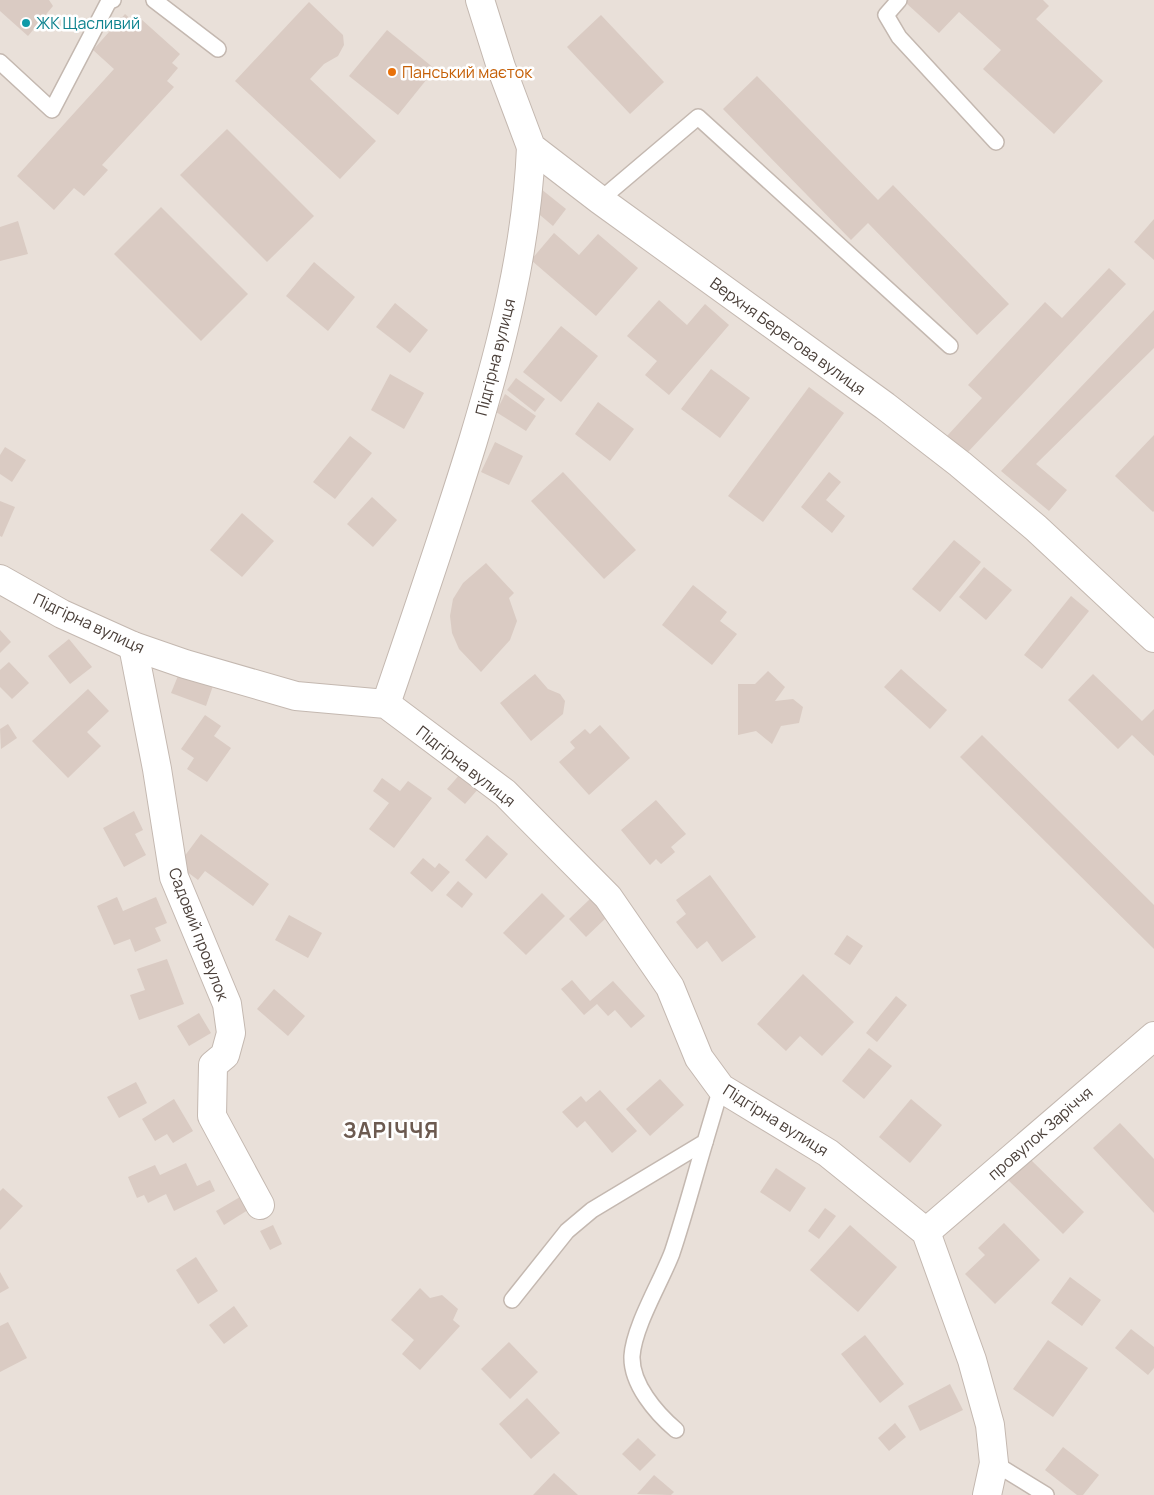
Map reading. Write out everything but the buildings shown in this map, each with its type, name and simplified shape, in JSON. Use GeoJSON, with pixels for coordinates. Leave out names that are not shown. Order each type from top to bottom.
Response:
{"type":"FeatureCollection","features":[{"type":"Feature","properties":{"kind":"street"},"geometry":{"type":"LineString","coordinates":[[480,0],[501,68],[531,147]]}},
{"type":"Feature","properties":{"kind":"street","name":"Верхня Берегова вулиця"},"geometry":{"type":"LineString","coordinates":[[531,147],[600,200],[884,406],[960,464],[1036,528],[1154,638]]}},
{"type":"Feature","properties":{"kind":"street","name":"Підгірна вулиця"},"geometry":{"type":"LineString","coordinates":[[386,704],[443,540],[495,369],[514,284],[530,192],[531,147]]}},
{"type":"Feature","properties":{"kind":"street","name":"Підгірна вулиця"},"geometry":{"type":"LineString","coordinates":[[0,579],[62,614],[133,646],[296,696],[386,704],[505,793],[608,897],[670,987],[699,1058],[721,1088],[828,1153],[926,1232]]}},
{"type":"Feature","properties":{"kind":"street","name":"Садовий провулок"},"geometry":{"type":"LineString","coordinates":[[133,646],[157,770],[174,876],[227,1004],[231,1033],[226,1055],[213,1065],[212,1116],[260,1205]]}},
{"type":"Feature","properties":{"kind":"street","name":"провулок Заріччя"},"geometry":{"type":"LineString","coordinates":[[926,1232],[1154,1036]]}},
{"type":"Feature","properties":{"kind":"street"},"geometry":{"type":"LineString","coordinates":[[926,1232],[979,1386],[990,1426],[994,1463],[987,1495]]}},
{"type":"Feature","properties":{"kind":"lane"},"geometry":{"type":"LineString","coordinates":[[0,62],[52,110],[110,0]]}},
{"type":"Feature","properties":{"kind":"lane"},"geometry":{"type":"LineString","coordinates":[[154,0],[218,49]]}},
{"type":"Feature","properties":{"kind":"lane"},"geometry":{"type":"LineString","coordinates":[[899,0],[886,15],[899,37],[996,142]]}},
{"type":"Feature","properties":{"kind":"lane"},"geometry":{"type":"LineString","coordinates":[[600,200],[698,117],[950,346]]}},
{"type":"Feature","properties":{"kind":"lane"},"geometry":{"type":"LineString","coordinates":[[676,1430],[664,1420],[636,1382],[632,1357],[636,1337],[672,1253],[721,1088]]}},
{"type":"Feature","properties":{"kind":"lane"},"geometry":{"type":"LineString","coordinates":[[512,1300],[568,1231],[592,1210],[705,1142]]}},
{"type":"Feature","properties":{"kind":"lane"},"geometry":{"type":"LineString","coordinates":[[994,1463],[1046,1495]]}},
{"type":"Feature","properties":{"kind":"shaded area"},"geometry":{"type":"Polygon","coordinates":[[[0,0],[1154,0],[1154,1495],[0,1495],[0,0]]]}},
{"type":"Feature","properties":{"kind":"place","name":"ЖК Щасливий"},"geometry":{"type":"Point","coordinates":[26,23]}},
{"type":"Feature","properties":{"kind":"place","name":"Панський маєток"},"geometry":{"type":"Point","coordinates":[392,72]}},
{"type":"Feature","properties":{"kind":"district","name":"ЗАРІЧЧЯ"},"geometry":{"type":"Point","coordinates":[391,1130]}}]}
